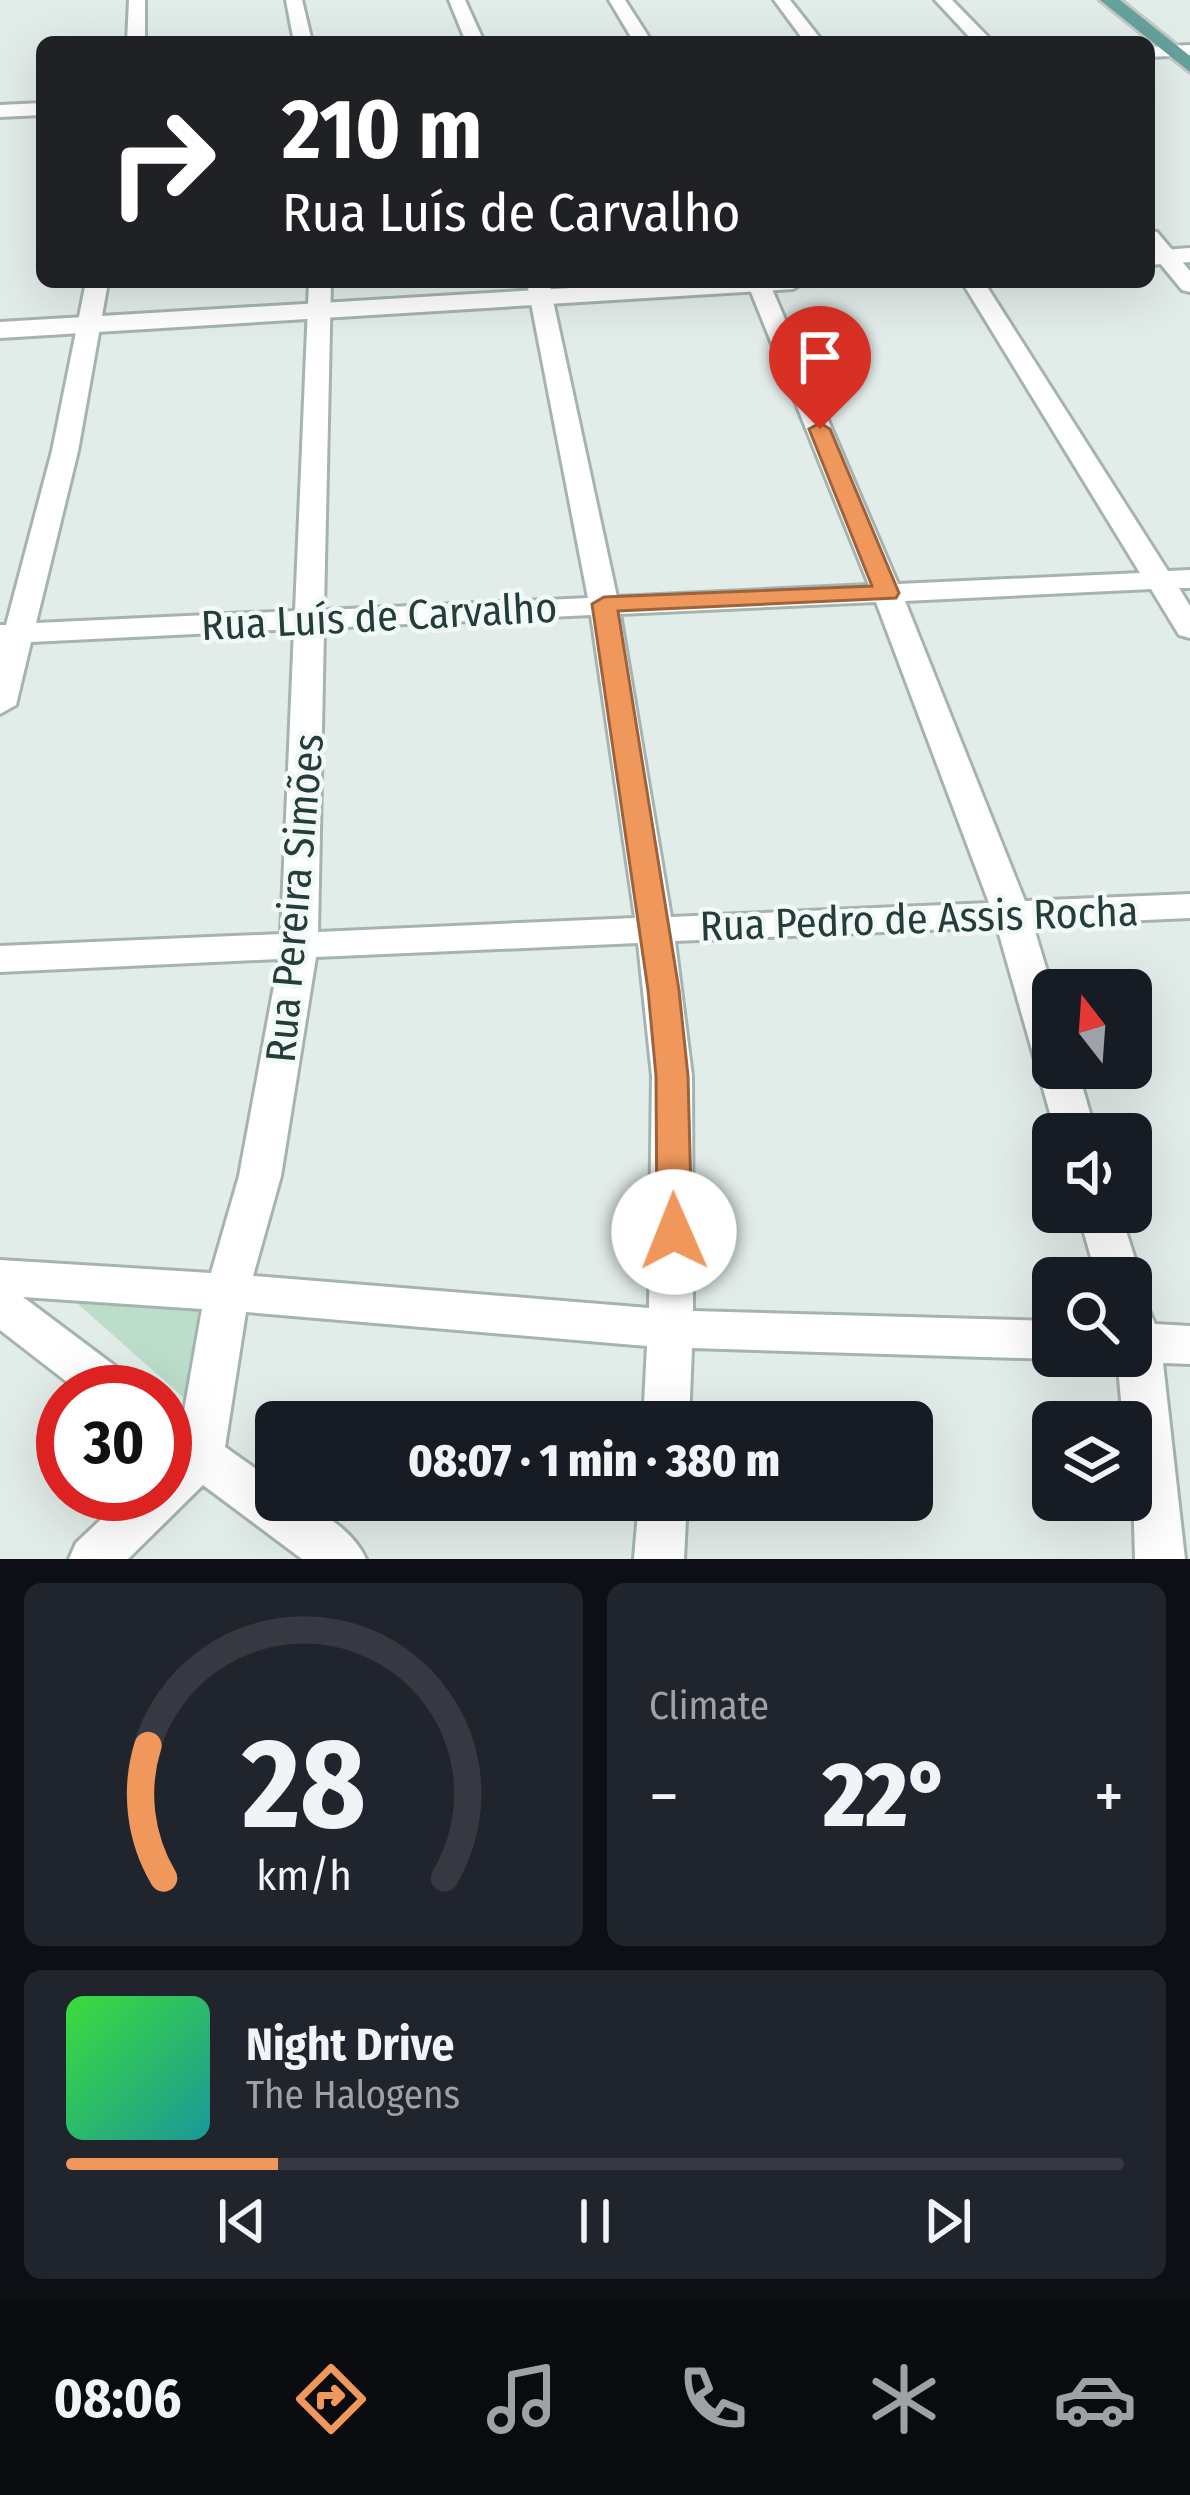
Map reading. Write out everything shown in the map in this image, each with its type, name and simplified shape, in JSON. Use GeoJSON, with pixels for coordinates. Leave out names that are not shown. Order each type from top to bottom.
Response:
{"type":"FeatureCollection","features":[{"type":"Feature","properties":{"kind":"main road"},"geometry":{"type":"LineString","coordinates":[[1109,0],[1182,51],[1190,66]]}},
{"type":"Feature","properties":{"kind":"street"},"geometry":{"type":"LineString","coordinates":[[136,36],[137,0]]}},
{"type":"Feature","properties":{"kind":"street"},"geometry":{"type":"LineString","coordinates":[[294,0],[302,36]]}},
{"type":"Feature","properties":{"kind":"street"},"geometry":{"type":"LineString","coordinates":[[457,0],[472,36]]}},
{"type":"Feature","properties":{"kind":"street"},"geometry":{"type":"LineString","coordinates":[[617,0],[639,36]]}},
{"type":"Feature","properties":{"kind":"street"},"geometry":{"type":"LineString","coordinates":[[782,0],[809,36]]}},
{"type":"Feature","properties":{"kind":"street"},"geometry":{"type":"LineString","coordinates":[[943,0],[978,36]]}},
{"type":"Feature","properties":{"kind":"street"},"geometry":{"type":"LineString","coordinates":[[0,111],[36,109]]}},
{"type":"Feature","properties":{"kind":"street"},"geometry":{"type":"LineString","coordinates":[[1163,252],[1190,286]]}},
{"type":"Feature","properties":{"kind":"street"},"geometry":{"type":"LineString","coordinates":[[0,705],[9,634],[65,451],[96,288]]}},
{"type":"Feature","properties":{"kind":"street"},"geometry":{"type":"LineString","coordinates":[[0,330],[320,296],[603,288]]}},
{"type":"Feature","properties":{"kind":"street"},"geometry":{"type":"LineString","coordinates":[[761,288],[887,593],[1012,915],[1032,983]]}},
{"type":"Feature","properties":{"kind":"street"},"geometry":{"type":"LineString","coordinates":[[978,288],[1176,579],[1190,629]]}},
{"type":"Feature","properties":{"kind":"street"},"geometry":{"type":"LineString","coordinates":[[540,290],[604,604],[664,990],[672,1076],[667,1401]]}},
{"type":"Feature","properties":{"kind":"street","name":"Rua Pereira Simões"},"geometry":{"type":"LineString","coordinates":[[192,1411],[260,1175],[299,949],[320,296]]}},
{"type":"Feature","properties":{"kind":"street","name":"Rua Luís de Carvalho"},"geometry":{"type":"LineString","coordinates":[[9,634],[1176,579]]}},
{"type":"Feature","properties":{"kind":"street","name":"Rua Pedro de Assis Rocha"},"geometry":{"type":"LineString","coordinates":[[0,959],[1190,906]]}},
{"type":"Feature","properties":{"kind":"street"},"geometry":{"type":"LineString","coordinates":[[0,1278],[670,1329],[1032,1339]]}},
{"type":"Feature","properties":{"kind":"street"},"geometry":{"type":"LineString","coordinates":[[0,1305],[79,1365]]}},
{"type":"Feature","properties":{"kind":"street"},"geometry":{"type":"LineString","coordinates":[[1152,1338],[1190,1345]]}},
{"type":"Feature","properties":{"kind":"street"},"geometry":{"type":"LineString","coordinates":[[1138,1377],[1160,1559]]}},
{"type":"Feature","properties":{"kind":"street"},"geometry":{"type":"LineString","coordinates":[[192,1450],[341,1559]]}},
{"type":"Feature","properties":{"kind":"street"},"geometry":{"type":"LineString","coordinates":[[94,1559],[133,1521]]}},
{"type":"Feature","properties":{"kind":"street"},"geometry":{"type":"LineString","coordinates":[[659,1559],[662,1521]]}},
{"type":"Feature","properties":{"kind":"green space"},"geometry":{"type":"Polygon","coordinates":[[[51,1280],[228,1307],[202,1414],[192,1405],[192,1365],[147,1365],[51,1280]]]}},
{"type":"Feature","properties":{"kind":"route"},"geometry":{"type":"LineString","coordinates":[[674,1232],[672,1076],[664,990],[604,604],[887,593],[820,429]]}}]}
